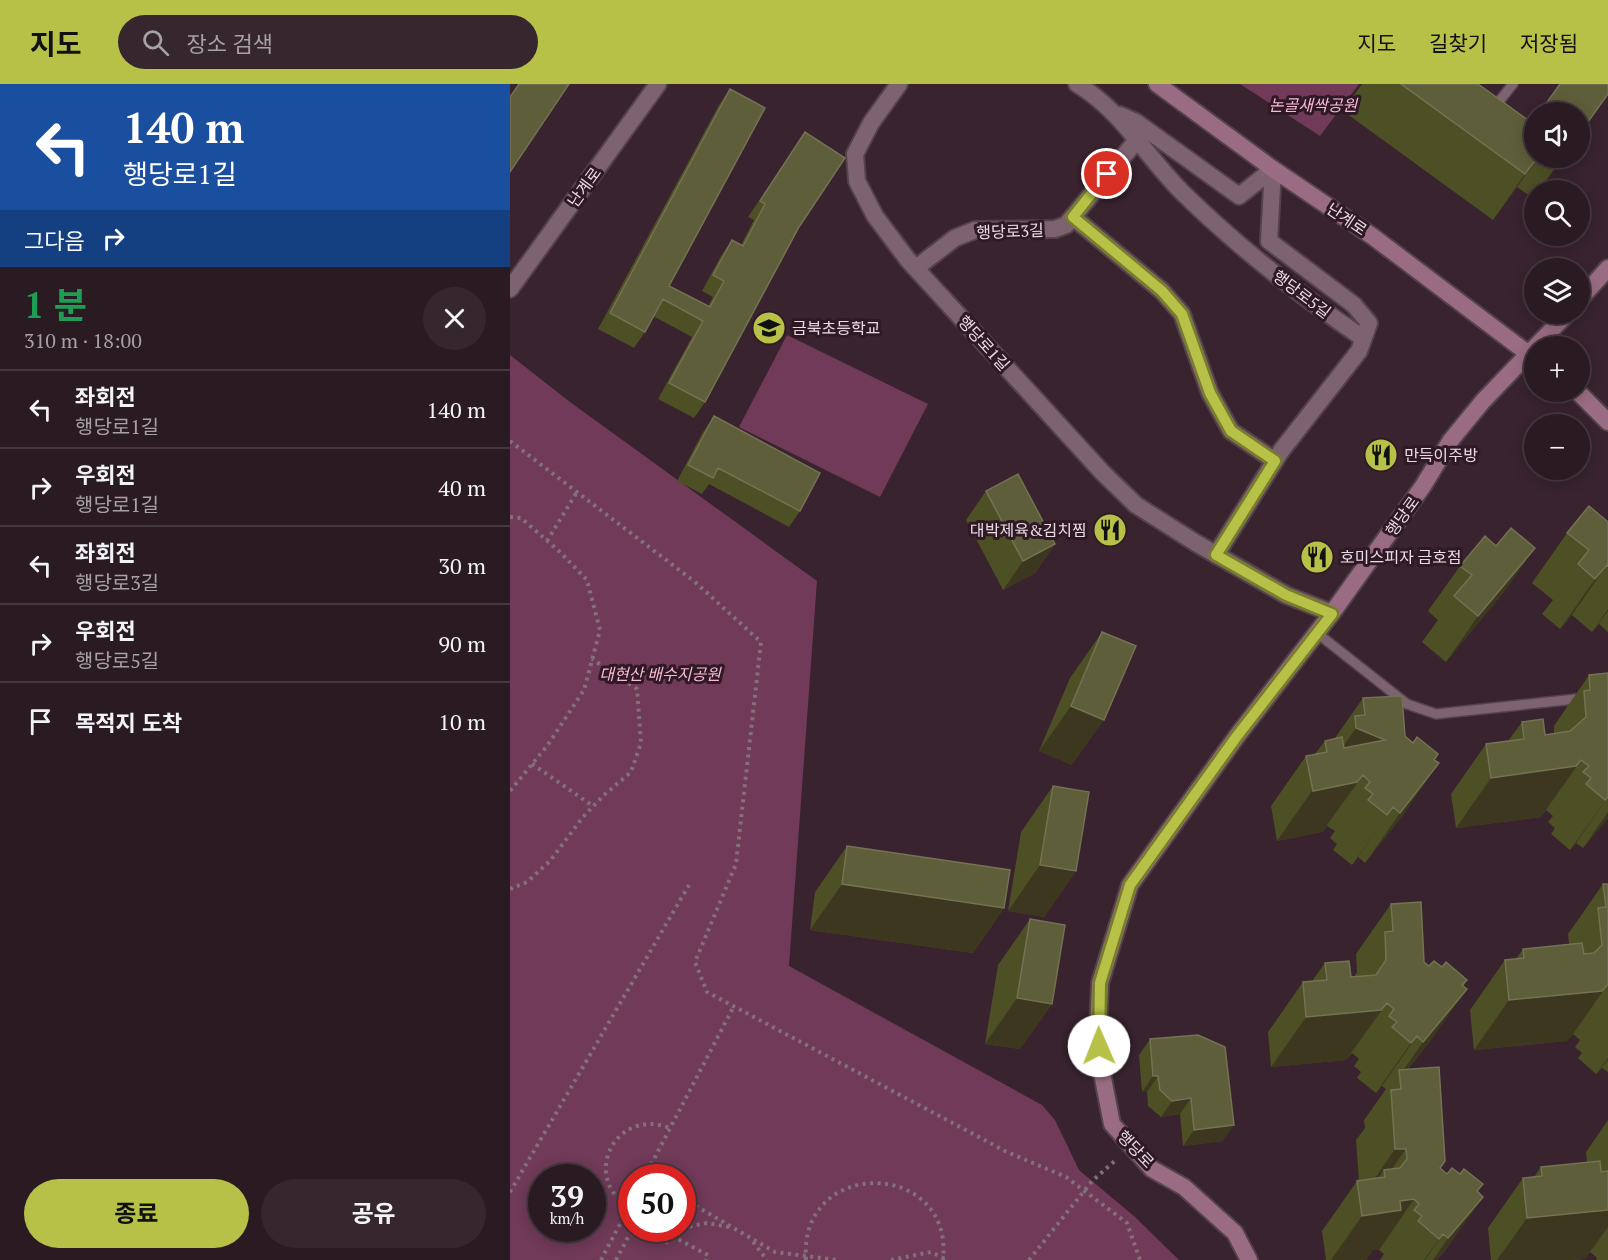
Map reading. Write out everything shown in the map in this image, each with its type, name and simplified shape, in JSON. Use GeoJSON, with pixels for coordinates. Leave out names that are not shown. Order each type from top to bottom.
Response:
{"type":"FeatureCollection","features":[{"type":"Feature","properties":{"kind":"main road","name":"난계로"},"geometry":{"type":"LineString","coordinates":[[1157,84],[1273,169],[1372,236],[1524,345]]}},
{"type":"Feature","properties":{"kind":"main road"},"geometry":{"type":"LineString","coordinates":[[1590,288],[1608,268]]}},
{"type":"Feature","properties":{"kind":"main road","name":"행당로"},"geometry":{"type":"LineString","coordinates":[[1548,336],[1558,324]]}},
{"type":"Feature","properties":{"kind":"main road","name":"행당로"},"geometry":{"type":"LineString","coordinates":[[1249,1260],[1235,1233],[1184,1187],[1152,1168],[1112,1124],[1100,1063],[1098,1030],[1100,983],[1130,885],[1237,736],[1332,614],[1423,486],[1451,440],[1484,400],[1524,362]]}},
{"type":"Feature","properties":{"kind":"main road"},"geometry":{"type":"LineString","coordinates":[[1588,402],[1608,422]]}},
{"type":"Feature","properties":{"kind":"street","name":"난계로"},"geometry":{"type":"LineString","coordinates":[[510,288],[658,84]]}},
{"type":"Feature","properties":{"kind":"street","name":"행당로1길"},"geometry":{"type":"LineString","coordinates":[[899,84],[871,123],[855,154],[857,181],[875,216],[916,268],[1103,473],[1136,505],[1286,595],[1332,614]]}},
{"type":"Feature","properties":{"kind":"street","name":"행당로5길"},"geometry":{"type":"LineString","coordinates":[[1077,84],[1115,113],[1180,190],[1200,208],[1272,271],[1327,314],[1363,338]]}},
{"type":"Feature","properties":{"kind":"street"},"geometry":{"type":"LineString","coordinates":[[1115,113],[1136,122],[1239,196],[1273,169]]}},
{"type":"Feature","properties":{"kind":"street"},"geometry":{"type":"LineString","coordinates":[[1137,140],[1073,217],[1162,291],[1182,314],[1210,393],[1231,431],[1275,461]]}},
{"type":"Feature","properties":{"kind":"street"},"geometry":{"type":"LineString","coordinates":[[1216,555],[1275,461],[1359,351],[1369,323],[1354,305],[1269,240],[1273,169]]}},
{"type":"Feature","properties":{"kind":"street","name":"행당로3길"},"geometry":{"type":"LineString","coordinates":[[916,268],[955,238],[975,230],[1055,230],[1066,225],[1073,217]]}},
{"type":"Feature","properties":{"kind":"lane"},"geometry":{"type":"LineString","coordinates":[[1486,103],[1494,110],[1513,84]]}},
{"type":"Feature","properties":{"kind":"lane"},"geometry":{"type":"LineString","coordinates":[[1317,633],[1407,704],[1436,714],[1576,699],[1608,703]]}},
{"type":"Feature","properties":{"kind":"path"},"geometry":{"type":"LineString","coordinates":[[510,441],[694,582],[761,642],[736,864],[695,962],[707,992],[1007,1152],[1066,1177],[1127,1223],[1140,1260]]}},
{"type":"Feature","properties":{"kind":"path"},"geometry":{"type":"LineString","coordinates":[[547,541],[577,492]]}},
{"type":"Feature","properties":{"kind":"path"},"geometry":{"type":"LineString","coordinates":[[510,517],[521,518],[587,580],[600,630],[584,690],[547,746],[510,791]]}},
{"type":"Feature","properties":{"kind":"path"},"geometry":{"type":"LineString","coordinates":[[510,889],[527,882],[550,861],[594,806],[631,772],[641,742],[637,689],[592,659]]}},
{"type":"Feature","properties":{"kind":"path"},"geometry":{"type":"LineString","coordinates":[[532,764],[594,806]]}},
{"type":"Feature","properties":{"kind":"path"},"geometry":{"type":"LineString","coordinates":[[510,1192],[689,885]]}},
{"type":"Feature","properties":{"kind":"path"},"geometry":{"type":"LineString","coordinates":[[652,1164],[734,1006]]}},
{"type":"Feature","properties":{"kind":"path"},"geometry":{"type":"LineString","coordinates":[[618,1196],[612,1191],[606,1177],[606,1161],[611,1146],[621,1134],[634,1126],[654,1123],[670,1128]]}},
{"type":"Feature","properties":{"kind":"path"},"geometry":{"type":"LineString","coordinates":[[1029,1260],[1092,1181],[1131,1145]]}},
{"type":"Feature","properties":{"kind":"path"},"geometry":{"type":"LineString","coordinates":[[806,1258],[806,1244],[811,1225],[826,1202],[836,1193],[848,1187],[875,1182],[902,1187],[924,1202],[939,1225],[943,1238],[944,1259]]}},
{"type":"Feature","properties":{"kind":"path"},"geometry":{"type":"LineString","coordinates":[[696,1206],[775,1252],[806,1258],[837,1260]]}},
{"type":"Feature","properties":{"kind":"path"},"geometry":{"type":"LineString","coordinates":[[696,1225],[707,1223],[734,1229],[746,1235],[756,1244],[767,1260]]}},
{"type":"Feature","properties":{"kind":"path"},"geometry":{"type":"LineString","coordinates":[[601,1260],[618,1229]]}},
{"type":"Feature","properties":{"kind":"path"},"geometry":{"type":"LineString","coordinates":[[616,1260],[626,1242]]}},
{"type":"Feature","properties":{"kind":"path"},"geometry":{"type":"LineString","coordinates":[[683,1242],[708,1256],[706,1260]]}},
{"type":"Feature","properties":{"kind":"path"},"geometry":{"type":"LineString","coordinates":[[891,1260],[931,1252],[944,1259]]}},
{"type":"Feature","properties":{"kind":"green space","name":"논골새싹공원"},"geometry":{"type":"Polygon","coordinates":[[[1240,84],[1359,84],[1320,136],[1240,84]]]}},
{"type":"Feature","properties":{"kind":"green space"},"geometry":{"type":"Polygon","coordinates":[[[787,335],[928,404],[880,497],[739,427],[787,335]]]}},
{"type":"Feature","properties":{"kind":"green space","name":"대현산 배수지공원"},"geometry":{"type":"Polygon","coordinates":[[[510,355],[570,402],[817,581],[789,966],[1042,1105],[1055,1120],[1079,1170],[1135,1217],[1179,1260],[510,1260],[510,355]]]}},
{"type":"Feature","properties":{"kind":"building"},"geometry":{"type":"Polygon","coordinates":[[[519,84],[569,84],[510,172],[510,97],[519,84]]]}},
{"type":"Feature","properties":{"kind":"building"},"geometry":{"type":"Polygon","coordinates":[[[1401,84],[1478,84],[1524,117],[1524,168],[1530,168],[1525,174],[1401,84]]]}},
{"type":"Feature","properties":{"kind":"building"},"geometry":{"type":"Polygon","coordinates":[[[1560,84],[1608,84],[1608,94],[1590,119],[1590,102],[1547,102],[1560,84]]]}},
{"type":"Feature","properties":{"kind":"building"},"geometry":{"type":"Polygon","coordinates":[[[730,89],[765,108],[669,286],[710,307],[724,281],[713,275],[732,240],[743,246],[765,204],[760,201],[805,132],[845,158],[799,227],[705,402],[669,383],[703,321],[663,299],[645,332],[610,313],[730,89]]]}},
{"type":"Feature","properties":{"kind":"building"},"geometry":{"type":"Polygon","coordinates":[[[714,416],[820,473],[800,511],[718,468],[713,478],[688,465],[714,416]]]}},
{"type":"Feature","properties":{"kind":"building"},"geometry":{"type":"Polygon","coordinates":[[[1018,474],[1055,544],[1023,561],[986,491],[1018,474]]]}},
{"type":"Feature","properties":{"kind":"building"},"geometry":{"type":"Polygon","coordinates":[[[1589,506],[1608,522],[1608,566],[1595,579],[1578,564],[1589,550],[1567,533],[1589,506]]]}},
{"type":"Feature","properties":{"kind":"building"},"geometry":{"type":"Polygon","coordinates":[[[1511,528],[1535,548],[1478,616],[1454,596],[1472,575],[1460,566],[1485,536],[1496,546],[1511,528]]]}},
{"type":"Feature","properties":{"kind":"building"},"geometry":{"type":"Polygon","coordinates":[[[1102,632],[1136,646],[1104,720],[1071,706],[1102,632]]]}},
{"type":"Feature","properties":{"kind":"building"},"geometry":{"type":"Polygon","coordinates":[[[1608,673],[1608,797],[1605,800],[1586,784],[1591,778],[1583,772],[1589,766],[1581,760],[1576,766],[1491,778],[1486,744],[1524,739],[1522,722],[1543,719],[1545,735],[1570,731],[1586,717],[1584,691],[1590,690],[1589,675],[1608,673]]]}},
{"type":"Feature","properties":{"kind":"building"},"geometry":{"type":"Polygon","coordinates":[[[1402,696],[1405,736],[1413,743],[1417,737],[1438,754],[1434,760],[1439,763],[1400,813],[1393,807],[1387,815],[1368,800],[1373,794],[1365,788],[1370,782],[1363,775],[1357,782],[1313,791],[1306,756],[1327,752],[1325,741],[1342,737],[1344,748],[1385,740],[1356,728],[1355,716],[1365,715],[1363,698],[1402,696]]]}},
{"type":"Feature","properties":{"kind":"building"},"geometry":{"type":"Polygon","coordinates":[[[1053,786],[1089,792],[1076,871],[1040,865],[1053,786]]]}},
{"type":"Feature","properties":{"kind":"building"},"geometry":{"type":"Polygon","coordinates":[[[847,846],[1010,870],[1004,908],[842,884],[847,846]]]}},
{"type":"Feature","properties":{"kind":"building"},"geometry":{"type":"Polygon","coordinates":[[[1603,884],[1608,884],[1608,984],[1602,991],[1509,1000],[1505,960],[1524,958],[1523,949],[1582,943],[1584,954],[1594,953],[1602,945],[1598,908],[1606,907],[1603,884]]]}},
{"type":"Feature","properties":{"kind":"building"},"geometry":{"type":"Polygon","coordinates":[[[1421,902],[1424,962],[1429,966],[1434,961],[1442,967],[1446,962],[1467,980],[1462,985],[1467,989],[1423,1042],[1417,1036],[1411,1043],[1392,1027],[1397,1022],[1389,1016],[1394,1009],[1387,1003],[1381,1010],[1306,1017],[1303,982],[1327,980],[1325,963],[1349,961],[1351,977],[1376,975],[1386,960],[1385,932],[1393,931],[1391,904],[1421,902]]]}},
{"type":"Feature","properties":{"kind":"building"},"geometry":{"type":"Polygon","coordinates":[[[1030,919],[1065,925],[1052,1004],[1017,998],[1030,919]]]}},
{"type":"Feature","properties":{"kind":"building"},"geometry":{"type":"Polygon","coordinates":[[[1198,1035],[1225,1047],[1234,1125],[1194,1130],[1191,1098],[1172,1101],[1160,1090],[1158,1076],[1153,1076],[1150,1039],[1198,1035]]]}},
{"type":"Feature","properties":{"kind":"building"},"geometry":{"type":"Polygon","coordinates":[[[1439,1067],[1445,1161],[1440,1168],[1447,1174],[1452,1168],[1460,1174],[1464,1169],[1483,1184],[1477,1191],[1483,1197],[1448,1238],[1443,1234],[1439,1239],[1418,1221],[1422,1216],[1414,1210],[1419,1204],[1414,1199],[1400,1201],[1401,1210],[1362,1216],[1357,1181],[1385,1177],[1384,1170],[1400,1168],[1407,1159],[1406,1149],[1395,1149],[1391,1090],[1401,1089],[1399,1070],[1439,1067]]]}},
{"type":"Feature","properties":{"kind":"building"},"geometry":{"type":"Polygon","coordinates":[[[1600,1161],[1601,1172],[1608,1171],[1608,1210],[1527,1218],[1523,1178],[1542,1176],[1541,1167],[1600,1161]]]}},
{"type":"Feature","properties":{"kind":"place","name":"금북초등학교"},"geometry":{"type":"Point","coordinates":[769,328]}},
{"type":"Feature","properties":{"kind":"place","name":"만득이주방"},"geometry":{"type":"Point","coordinates":[1381,455]}},
{"type":"Feature","properties":{"kind":"place","name":"대박제육&김치찜"},"geometry":{"type":"Point","coordinates":[1110,530]}},
{"type":"Feature","properties":{"kind":"place","name":"호미스피자 금호점"},"geometry":{"type":"Point","coordinates":[1317,557]}},
{"type":"Feature","properties":{"kind":"route"},"geometry":{"type":"LineString","coordinates":[[1099,1046],[1100,983],[1130,885],[1237,736],[1290,665],[1332,614],[1286,595],[1216,555],[1275,461],[1231,431],[1210,393],[1182,314],[1162,291],[1073,217],[1107,174]]}}]}
